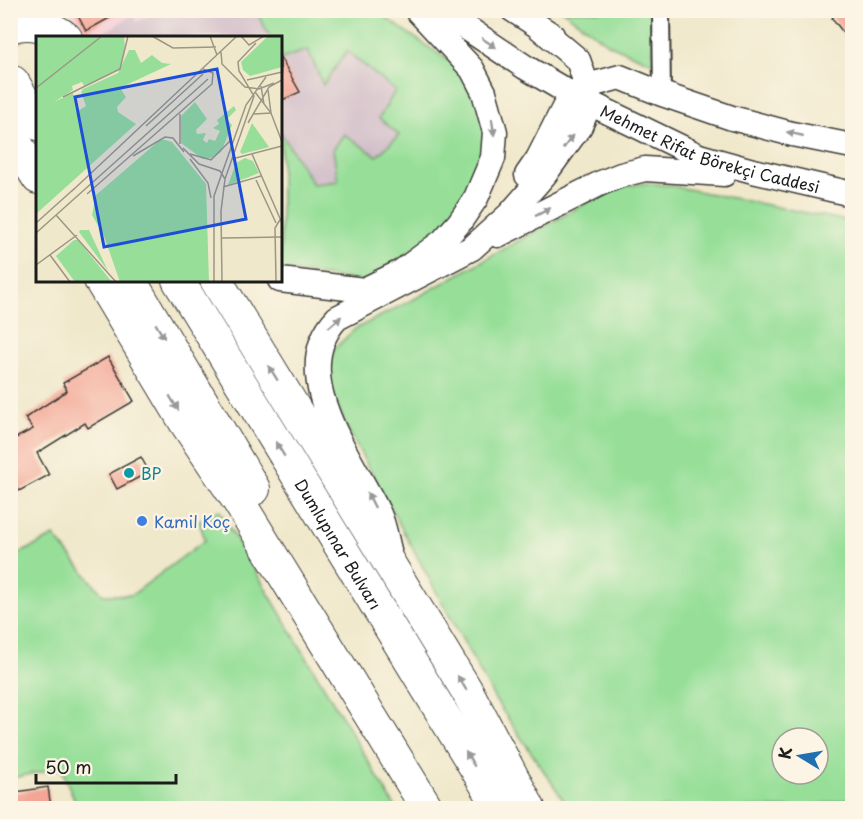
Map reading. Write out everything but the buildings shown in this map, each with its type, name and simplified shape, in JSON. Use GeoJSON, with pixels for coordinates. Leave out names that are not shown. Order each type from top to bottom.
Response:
{"type":"FeatureCollection","features":[{"type":"Feature","properties":{"kind":"highway"},"geometry":{"type":"LineString","coordinates":[[10,27],[27,24],[41,26],[64,36]]}},
{"type":"Feature","properties":{"kind":"highway"},"geometry":{"type":"LineString","coordinates":[[13,82],[36,121]]}},
{"type":"Feature","properties":{"kind":"highway"},"geometry":{"type":"LineString","coordinates":[[10,134],[36,175]]}},
{"type":"Feature","properties":{"kind":"highway"},"geometry":{"type":"LineString","coordinates":[[101,282],[185,422],[245,512],[427,808]]}},
{"type":"Feature","properties":{"kind":"highway"},"geometry":{"type":"LineString","coordinates":[[131,282],[443,808]]}},
{"type":"Feature","properties":{"kind":"highway","name":"Dumlupınar Bulvarı"},"geometry":{"type":"LineString","coordinates":[[179,282],[500,808]]}},
{"type":"Feature","properties":{"kind":"highway"},"geometry":{"type":"LineString","coordinates":[[217,282],[467,691],[529,808]]}},
{"type":"Feature","properties":{"kind":"main road"},"geometry":{"type":"LineString","coordinates":[[393,277],[443,241],[459,223],[476,198],[493,158],[495,132],[484,92],[472,69],[417,10]]}},
{"type":"Feature","properties":{"kind":"main road","name":"Mehmet Rifat Börekçi Caddesi"},"geometry":{"type":"LineString","coordinates":[[440,10],[525,67],[583,94],[699,156],[852,194]]}},
{"type":"Feature","properties":{"kind":"main road","name":"Mehmet Rifat Börekçi Caddesi"},"geometry":{"type":"LineString","coordinates":[[515,11],[620,77],[662,94],[760,126],[852,146]]}},
{"type":"Feature","properties":{"kind":"main road"},"geometry":{"type":"LineString","coordinates":[[472,248],[510,214],[545,174],[580,126],[583,94],[578,60],[540,27]]}},
{"type":"Feature","properties":{"kind":"main road","name":"Mehmet Rifat Börekçi Caddesi"},"geometry":{"type":"LineString","coordinates":[[583,94],[620,77]]}},
{"type":"Feature","properties":{"kind":"main road"},"geometry":{"type":"LineString","coordinates":[[282,280],[364,290],[467,237],[508,202],[583,94]]}},
{"type":"Feature","properties":{"kind":"main road"},"geometry":{"type":"LineString","coordinates":[[397,575],[380,516],[324,409],[318,363],[327,328],[337,318],[601,183],[621,175],[645,169],[700,171],[806,184]]}},
{"type":"Feature","properties":{"kind":"street"},"geometry":{"type":"LineString","coordinates":[[661,10],[662,94]]}},
{"type":"Feature","properties":{"kind":"shaded area"},"geometry":{"type":"Polygon","coordinates":[[[159,10],[256,11],[269,36],[98,36],[133,15],[137,22],[159,10]]]}},
{"type":"Feature","properties":{"kind":"shaded area"},"geometry":{"type":"Polygon","coordinates":[[[71,11],[159,11],[137,22],[133,15],[99,36],[86,36],[71,11]]]}},
{"type":"Feature","properties":{"kind":"shaded area"},"geometry":{"type":"Polygon","coordinates":[[[308,50],[323,85],[347,51],[395,91],[400,135],[377,156],[333,149],[338,181],[313,184],[282,135],[282,100],[300,92],[282,59],[308,50]]]}},
{"type":"Feature","properties":{"kind":"green space"},"geometry":{"type":"Polygon","coordinates":[[[256,11],[376,11],[462,70],[476,94],[490,147],[450,224],[368,282],[282,270],[282,135],[313,184],[338,181],[333,149],[344,134],[377,156],[399,135],[379,118],[395,91],[347,51],[323,85],[308,50],[282,59],[282,36],[269,36],[256,11]]]}},
{"type":"Feature","properties":{"kind":"green space"},"geometry":{"type":"Polygon","coordinates":[[[563,11],[652,11],[653,63],[610,45],[563,11]]]}},
{"type":"Feature","properties":{"kind":"green space"},"geometry":{"type":"Polygon","coordinates":[[[649,183],[852,222],[852,799],[798,808],[569,808],[496,701],[348,430],[330,389],[328,370],[333,350],[355,329],[418,297],[586,203],[623,186],[649,183]]]}},
{"type":"Feature","properties":{"kind":"green space"},"geometry":{"type":"Polygon","coordinates":[[[219,510],[396,808],[78,808],[61,768],[11,778],[11,558],[54,536],[103,595],[132,595],[205,540],[199,521],[219,510]]]}},
{"type":"Feature","properties":{"kind":"tunnel"},"geometry":{"type":"LineString","coordinates":[[13,10],[36,48]]}},
{"type":"Feature","properties":{"kind":"place","name":"BP"},"geometry":{"type":"Point","coordinates":[129,473]}},
{"type":"Feature","properties":{"kind":"place","name":"Kamil Koç"},"geometry":{"type":"Point","coordinates":[142,521]}}]}
